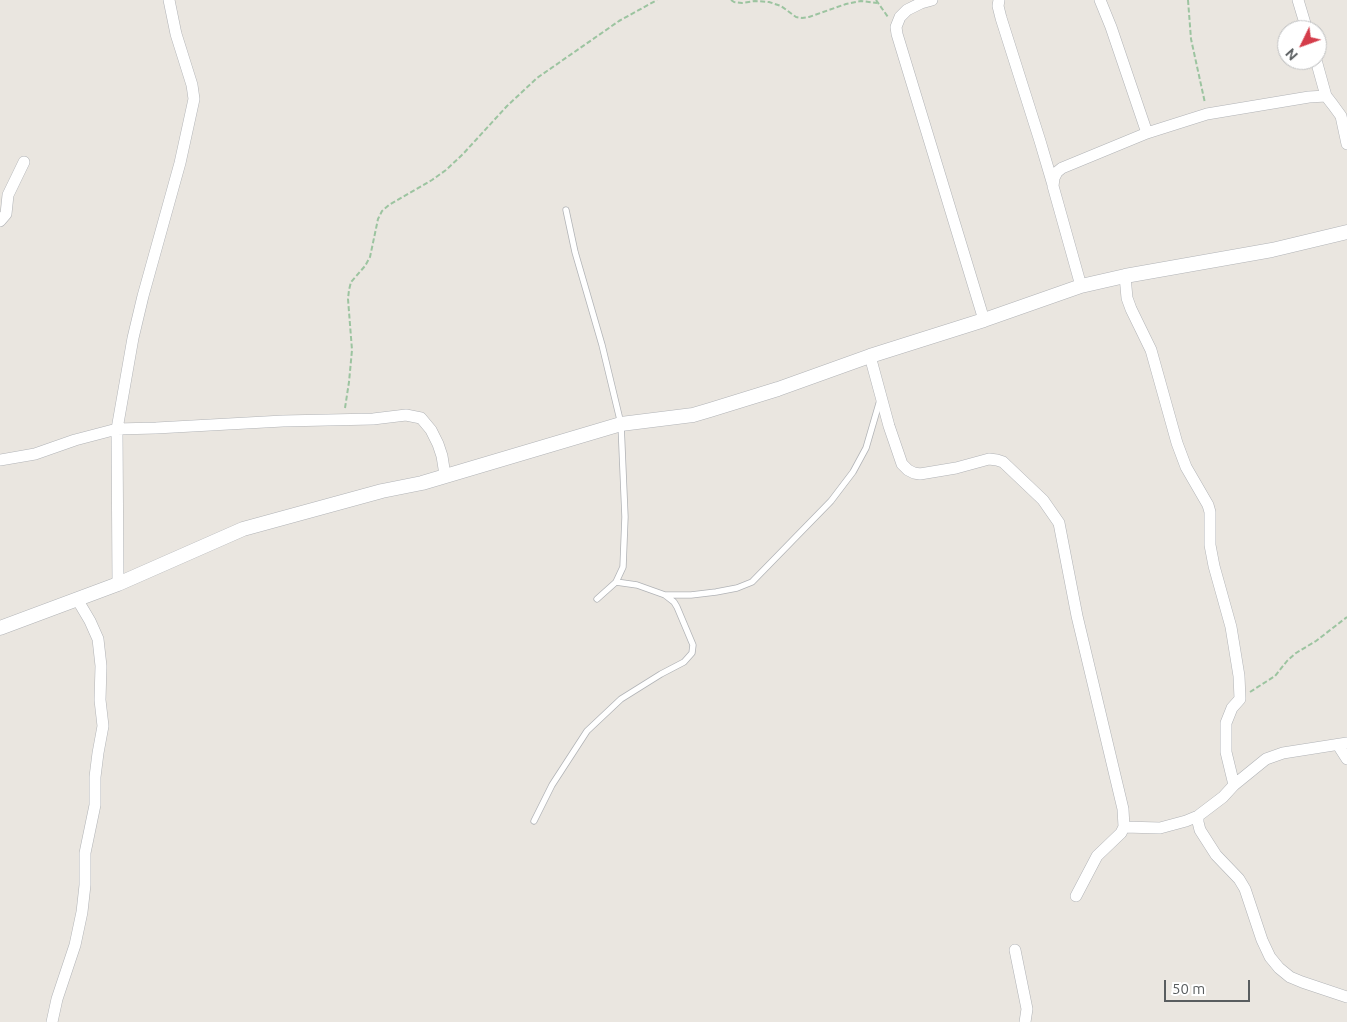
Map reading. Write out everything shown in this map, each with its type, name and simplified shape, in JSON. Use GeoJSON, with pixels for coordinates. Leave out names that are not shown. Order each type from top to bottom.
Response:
{"type":"FeatureCollection","features":[{"type":"Feature","properties":{"kind":"street"},"geometry":{"type":"LineString","coordinates":[[118,584],[117,429],[133,338],[180,162],[194,99],[192,85],[176,34],[169,0]]}},
{"type":"Feature","properties":{"kind":"street"},"geometry":{"type":"LineString","coordinates":[[932,0],[907,10],[900,17],[896,27],[896,34],[984,320]]}},
{"type":"Feature","properties":{"kind":"street"},"geometry":{"type":"LineString","coordinates":[[999,0],[998,6],[1001,18],[1040,141],[1081,286]]}},
{"type":"Feature","properties":{"kind":"street"},"geometry":{"type":"LineString","coordinates":[[1100,0],[1111,27],[1146,133]]}},
{"type":"Feature","properties":{"kind":"street"},"geometry":{"type":"LineString","coordinates":[[1298,0],[1304,20]]}},
{"type":"Feature","properties":{"kind":"street"},"geometry":{"type":"LineString","coordinates":[[1319,70],[1326,96],[1344,113],[1347,144]]}},
{"type":"Feature","properties":{"kind":"street"},"geometry":{"type":"LineString","coordinates":[[1053,186],[1054,178],[1062,168],[1146,133],[1207,114],[1309,97],[1326,96]]}},
{"type":"Feature","properties":{"kind":"street"},"geometry":{"type":"LineString","coordinates":[[0,221],[6,214],[8,195],[24,162]]}},
{"type":"Feature","properties":{"kind":"street"},"geometry":{"type":"LineString","coordinates":[[0,628],[118,584],[243,528],[382,491],[422,483],[621,424],[693,415],[778,389],[870,356],[984,320],[1081,286],[1124,276],[1272,250],[1347,232]]}},
{"type":"Feature","properties":{"kind":"street"},"geometry":{"type":"LineString","coordinates":[[1124,276],[1127,298],[1151,350],[1177,443],[1186,467],[1208,505],[1210,512],[1210,545],[1231,627],[1239,676],[1240,699],[1232,708],[1226,723],[1226,752],[1234,785]]}},
{"type":"Feature","properties":{"kind":"street"},"geometry":{"type":"LineString","coordinates":[[870,356],[902,464],[908,470],[914,473],[927,473],[956,468],[989,459],[1003,462],[1042,500],[1059,523],[1068,578],[1123,809],[1124,827],[1117,837],[1097,856],[1076,896]]}},
{"type":"Feature","properties":{"kind":"street"},"geometry":{"type":"LineString","coordinates":[[0,460],[35,454],[75,440],[117,429],[373,419],[406,414],[421,418],[431,430],[442,456],[445,475]]}},
{"type":"Feature","properties":{"kind":"street"},"geometry":{"type":"LineString","coordinates":[[52,1022],[57,999],[75,945],[82,912],[85,885],[85,853],[95,805],[97,761],[103,726],[100,700],[101,666],[98,639],[90,620],[77,599]]}},
{"type":"Feature","properties":{"kind":"street"},"geometry":{"type":"LineString","coordinates":[[1124,827],[1160,828],[1198,816],[1266,760],[1283,753],[1343,744],[1347,759]]}},
{"type":"Feature","properties":{"kind":"street"},"geometry":{"type":"LineString","coordinates":[[1198,816],[1200,830],[1216,855],[1239,879],[1262,940],[1270,957],[1279,968],[1290,977],[1347,997]]}},
{"type":"Feature","properties":{"kind":"street"},"geometry":{"type":"LineString","coordinates":[[1015,950],[1027,1009],[1025,1022]]}},
{"type":"Feature","properties":{"kind":"lane"},"geometry":{"type":"LineString","coordinates":[[566,210],[575,252],[602,345],[621,424],[625,517],[623,567],[616,582],[597,599]]}},
{"type":"Feature","properties":{"kind":"lane"},"geometry":{"type":"LineString","coordinates":[[616,582],[637,585],[665,595],[691,595],[716,592],[737,588],[752,582],[831,501],[853,472],[866,448],[881,395]]}},
{"type":"Feature","properties":{"kind":"lane"},"geometry":{"type":"LineString","coordinates":[[534,821],[552,785],[587,731],[621,699],[684,662],[692,653],[693,644],[677,607],[665,595]]}},
{"type":"Feature","properties":{"kind":"path"},"geometry":{"type":"LineString","coordinates":[[342,420],[349,382],[352,350],[349,290],[351,282],[370,257],[378,219],[382,211],[446,170],[507,106],[537,78],[619,21],[657,0]]}},
{"type":"Feature","properties":{"kind":"path"},"geometry":{"type":"LineString","coordinates":[[731,0],[742,3],[755,1],[769,2],[781,6],[796,17],[802,18],[846,4],[861,1],[877,1],[896,27]]}},
{"type":"Feature","properties":{"kind":"path"},"geometry":{"type":"LineString","coordinates":[[1188,0],[1191,39],[1207,114]]}},
{"type":"Feature","properties":{"kind":"path"},"geometry":{"type":"LineString","coordinates":[[1240,699],[1274,676],[1296,653],[1324,636],[1347,617]]}}]}
